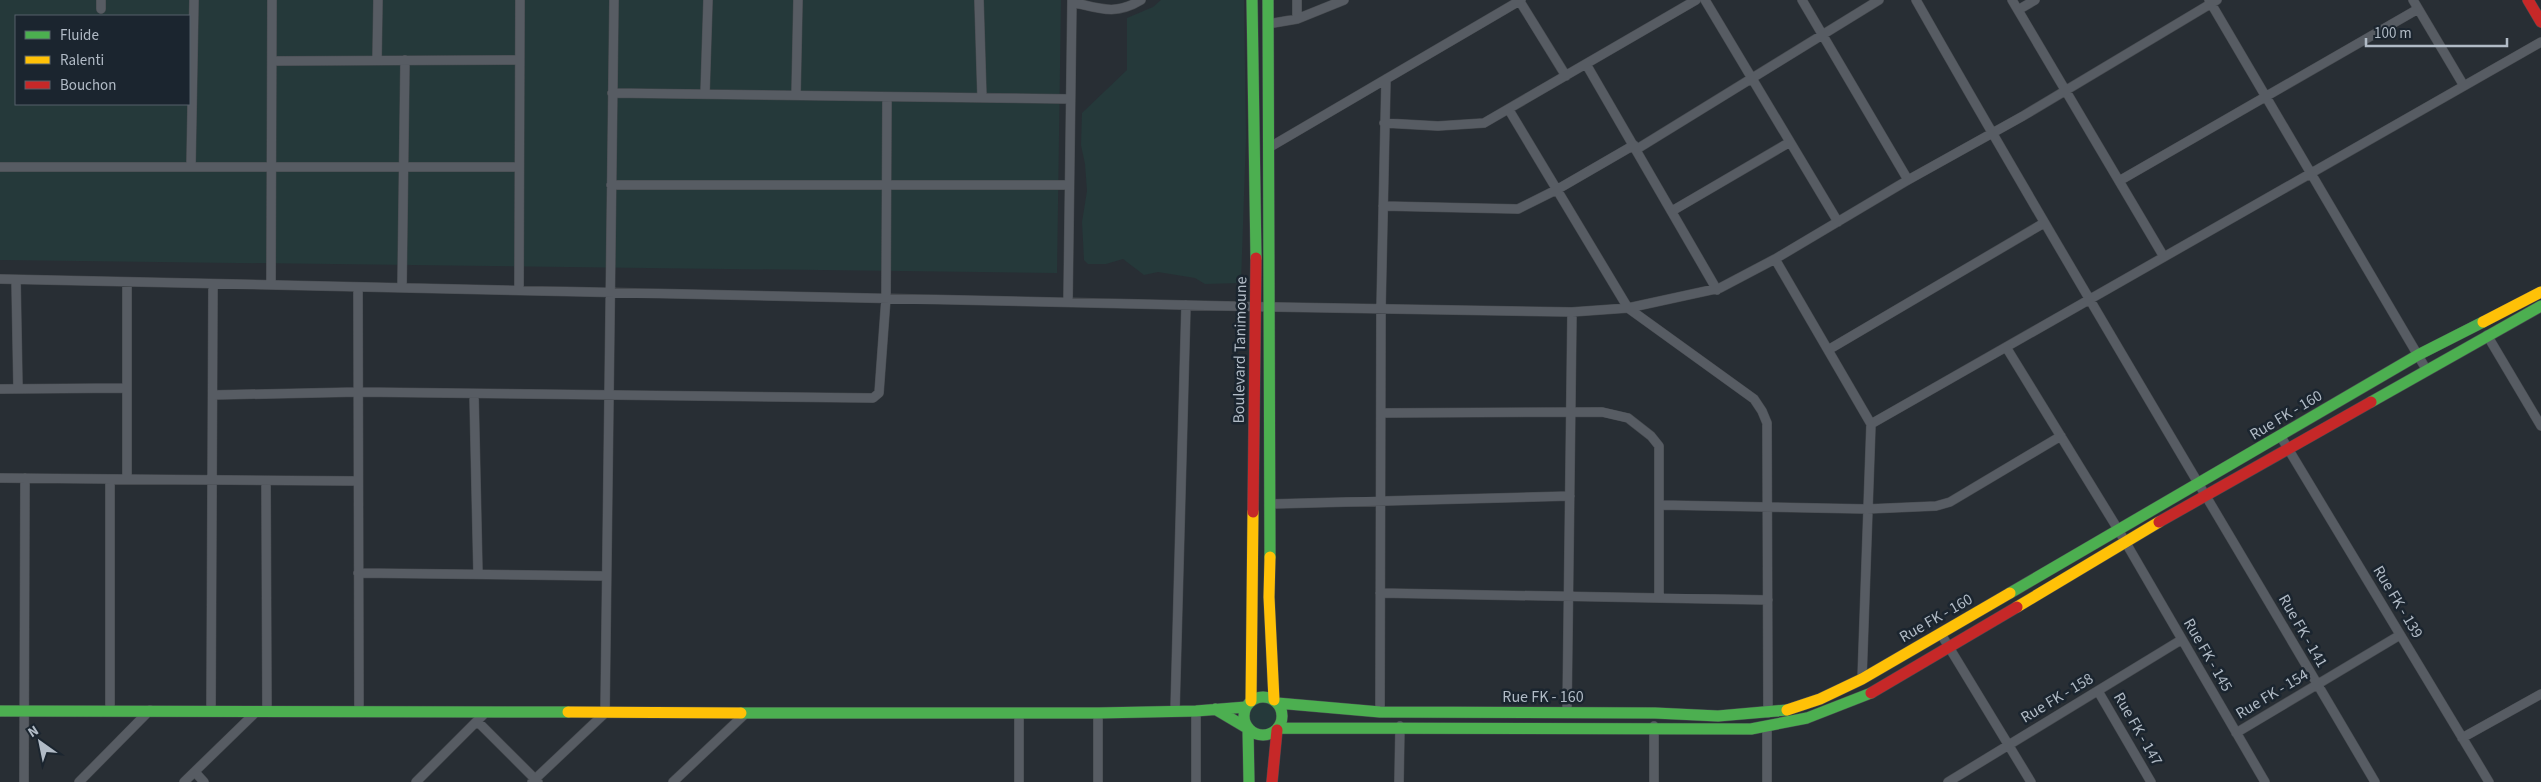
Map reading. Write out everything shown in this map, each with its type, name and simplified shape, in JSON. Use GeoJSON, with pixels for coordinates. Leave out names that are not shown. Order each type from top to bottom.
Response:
{"type":"FeatureCollection","features":[{"type":"Feature","properties":{"kind":"main road","name":"Boulevard Tanimoune"},"geometry":{"type":"LineString","coordinates":[[1249,704],[1257,306],[1252,0]]}},
{"type":"Feature","properties":{"kind":"main road","name":"Boulevard Tanimoune"},"geometry":{"type":"LineString","coordinates":[[1268,0],[1271,504],[1269,597],[1276,702]]}},
{"type":"Feature","properties":{"kind":"main road"},"geometry":{"type":"LineString","coordinates":[[2528,0],[2541,22]]}},
{"type":"Feature","properties":{"kind":"main road","name":"Rue FK - 160"},"geometry":{"type":"LineString","coordinates":[[1276,702],[1380,712],[1567,712],[1718,716],[1789,710],[1820,699],[1862,679],[2281,437],[2418,355],[2541,292]]}},
{"type":"Feature","properties":{"kind":"main road","name":"Rue FK - 160"},"geometry":{"type":"LineString","coordinates":[[1278,729],[1400,726],[1560,729],[1654,726],[1711,730],[1767,728],[1816,716],[1869,694],[2206,495],[2426,369],[2541,306]]}},
{"type":"Feature","properties":{"kind":"main road"},"geometry":{"type":"LineString","coordinates":[[0,712],[150,710],[211,712],[1098,713],[1196,711],[1249,704],[1265,697],[1276,702],[1282,715],[1278,729],[1272,782]]}},
{"type":"Feature","properties":{"kind":"main road"},"geometry":{"type":"LineString","coordinates":[[1249,704],[1244,717],[1248,728],[1249,782]]}},
{"type":"Feature","properties":{"kind":"main road"},"geometry":{"type":"LineString","coordinates":[[1215,709],[1259,735],[1272,734],[1278,729]]}},
{"type":"Feature","properties":{"kind":"main road"},"geometry":{"type":"LineString","coordinates":[[1789,710],[1791,722]]}},
{"type":"Feature","properties":{"kind":"street"},"geometry":{"type":"LineString","coordinates":[[192,166],[194,0]]}},
{"type":"Feature","properties":{"kind":"street"},"geometry":{"type":"LineString","coordinates":[[271,285],[272,0]]}},
{"type":"Feature","properties":{"kind":"street"},"geometry":{"type":"LineString","coordinates":[[378,0],[378,60]]}},
{"type":"Feature","properties":{"kind":"street"},"geometry":{"type":"LineString","coordinates":[[520,0],[520,290]]}},
{"type":"Feature","properties":{"kind":"street"},"geometry":{"type":"LineString","coordinates":[[477,721],[535,781],[605,713],[614,0]]}},
{"type":"Feature","properties":{"kind":"street"},"geometry":{"type":"LineString","coordinates":[[705,94],[708,0]]}},
{"type":"Feature","properties":{"kind":"street"},"geometry":{"type":"LineString","coordinates":[[796,95],[798,0]]}},
{"type":"Feature","properties":{"kind":"street"},"geometry":{"type":"LineString","coordinates":[[979,0],[982,98]]}},
{"type":"Feature","properties":{"kind":"street"},"geometry":{"type":"LineString","coordinates":[[1068,302],[1072,1],[1113,11],[1127,8],[1141,0]]}},
{"type":"Feature","properties":{"kind":"street"},"geometry":{"type":"LineString","coordinates":[[1296,19],[1297,0]]}},
{"type":"Feature","properties":{"kind":"street"},"geometry":{"type":"LineString","coordinates":[[1268,24],[1296,19],[1344,0]]}},
{"type":"Feature","properties":{"kind":"street"},"geometry":{"type":"LineString","coordinates":[[1270,147],[1520,0],[1566,76]]}},
{"type":"Feature","properties":{"kind":"street"},"geometry":{"type":"LineString","coordinates":[[1384,122],[1438,126],[1484,123],[1696,0]]}},
{"type":"Feature","properties":{"kind":"street"},"geometry":{"type":"LineString","coordinates":[[1705,0],[1838,222]]}},
{"type":"Feature","properties":{"kind":"street"},"geometry":{"type":"LineString","coordinates":[[1802,0],[1908,180]]}},
{"type":"Feature","properties":{"kind":"street"},"geometry":{"type":"LineString","coordinates":[[1383,206],[1518,209],[1635,147],[1879,0]]}},
{"type":"Feature","properties":{"kind":"street","name":"Rue FK - 141"},"geometry":{"type":"LineString","coordinates":[[1916,0],[2088,300],[2206,495],[2375,782]]}},
{"type":"Feature","properties":{"kind":"street"},"geometry":{"type":"LineString","coordinates":[[2012,0],[2164,257]]}},
{"type":"Feature","properties":{"kind":"street"},"geometry":{"type":"LineString","coordinates":[[2018,10],[2035,0]]}},
{"type":"Feature","properties":{"kind":"street"},"geometry":{"type":"LineString","coordinates":[[2413,0],[2464,86]]}},
{"type":"Feature","properties":{"kind":"street"},"geometry":{"type":"LineString","coordinates":[[0,279],[1572,312],[1628,308],[1717,290],[1776,259],[1908,180],[2066,90],[2212,1],[2426,369]]}},
{"type":"Feature","properties":{"kind":"street"},"geometry":{"type":"LineString","coordinates":[[2119,181],[2418,9]]}},
{"type":"Feature","properties":{"kind":"street"},"geometry":{"type":"LineString","coordinates":[[1871,424],[2541,42]]}},
{"type":"Feature","properties":{"kind":"street"},"geometry":{"type":"LineString","coordinates":[[402,288],[404,60]]}},
{"type":"Feature","properties":{"kind":"street"},"geometry":{"type":"LineString","coordinates":[[272,61],[520,60]]}},
{"type":"Feature","properties":{"kind":"street"},"geometry":{"type":"LineString","coordinates":[[1586,64],[1717,290]]}},
{"type":"Feature","properties":{"kind":"street"},"geometry":{"type":"LineString","coordinates":[[1380,712],[1381,308],[1386,79]]}},
{"type":"Feature","properties":{"kind":"street"},"geometry":{"type":"LineString","coordinates":[[612,92],[1070,100]]}},
{"type":"Feature","properties":{"kind":"street"},"geometry":{"type":"LineString","coordinates":[[213,394],[358,392],[874,398],[879,393],[886,298],[887,97]]}},
{"type":"Feature","properties":{"kind":"street"},"geometry":{"type":"LineString","coordinates":[[1509,110],[1628,308],[1754,399],[1762,411],[1767,423],[1768,713]]}},
{"type":"Feature","properties":{"kind":"street"},"geometry":{"type":"LineString","coordinates":[[1672,211],[1790,142]]}},
{"type":"Feature","properties":{"kind":"street"},"geometry":{"type":"LineString","coordinates":[[0,168],[192,166],[519,167]]}},
{"type":"Feature","properties":{"kind":"street"},"geometry":{"type":"LineString","coordinates":[[611,185],[1069,184]]}},
{"type":"Feature","properties":{"kind":"street"},"geometry":{"type":"LineString","coordinates":[[1828,350],[2044,223]]}},
{"type":"Feature","properties":{"kind":"street"},"geometry":{"type":"LineString","coordinates":[[1776,259],[1871,424],[1862,679]]}},
{"type":"Feature","properties":{"kind":"street"},"geometry":{"type":"LineString","coordinates":[[16,280],[18,388]]}},
{"type":"Feature","properties":{"kind":"street"},"geometry":{"type":"LineString","coordinates":[[127,282],[127,479]]}},
{"type":"Feature","properties":{"kind":"street"},"geometry":{"type":"LineString","coordinates":[[211,712],[213,284]]}},
{"type":"Feature","properties":{"kind":"street"},"geometry":{"type":"LineString","coordinates":[[358,287],[359,712]]}},
{"type":"Feature","properties":{"kind":"street"},"geometry":{"type":"LineString","coordinates":[[1175,711],[1186,305]]}},
{"type":"Feature","properties":{"kind":"street"},"geometry":{"type":"LineString","coordinates":[[1567,712],[1572,312]]}},
{"type":"Feature","properties":{"kind":"street"},"geometry":{"type":"LineString","coordinates":[[2487,335],[2541,426]]}},
{"type":"Feature","properties":{"kind":"street","name":"Rue FK - 145"},"geometry":{"type":"LineString","coordinates":[[2006,347],[2119,531],[2265,782]]}},
{"type":"Feature","properties":{"kind":"street"},"geometry":{"type":"LineString","coordinates":[[0,388],[127,388]]}},
{"type":"Feature","properties":{"kind":"street"},"geometry":{"type":"LineString","coordinates":[[474,394],[478,574]]}},
{"type":"Feature","properties":{"kind":"street"},"geometry":{"type":"LineString","coordinates":[[1381,412],[1602,412],[1622,415],[1651,436],[1659,446],[1659,598]]}},
{"type":"Feature","properties":{"kind":"street"},"geometry":{"type":"LineString","coordinates":[[1660,505],[1868,509],[1943,505],[2061,436]]}},
{"type":"Feature","properties":{"kind":"street","name":"Rue FK - 139"},"geometry":{"type":"LineString","coordinates":[[2281,437],[2489,782]]}},
{"type":"Feature","properties":{"kind":"street"},"geometry":{"type":"LineString","coordinates":[[0,478],[358,481]]}},
{"type":"Feature","properties":{"kind":"street"},"geometry":{"type":"LineString","coordinates":[[24,782],[22,712],[25,478]]}},
{"type":"Feature","properties":{"kind":"street"},"geometry":{"type":"LineString","coordinates":[[110,479],[110,710]]}},
{"type":"Feature","properties":{"kind":"street"},"geometry":{"type":"LineString","coordinates":[[184,782],[261,712],[266,481]]}},
{"type":"Feature","properties":{"kind":"street"},"geometry":{"type":"LineString","coordinates":[[1271,504],[1570,496]]}},
{"type":"Feature","properties":{"kind":"street"},"geometry":{"type":"LineString","coordinates":[[358,573],[606,576]]}},
{"type":"Feature","properties":{"kind":"street"},"geometry":{"type":"LineString","coordinates":[[1380,593],[1768,600]]}},
{"type":"Feature","properties":{"kind":"street"},"geometry":{"type":"LineString","coordinates":[[1941,634],[2030,782]]}},
{"type":"Feature","properties":{"kind":"street","name":"Rue FK - 154"},"geometry":{"type":"LineString","coordinates":[[2236,733],[2400,635]]}},
{"type":"Feature","properties":{"kind":"street","name":"Rue FK - 158"},"geometry":{"type":"LineString","coordinates":[[1948,782],[2182,640]]}},
{"type":"Feature","properties":{"kind":"street","name":"Rue FK - 147"},"geometry":{"type":"LineString","coordinates":[[2098,691],[2151,782]]}},
{"type":"Feature","properties":{"kind":"street"},"geometry":{"type":"LineString","coordinates":[[2462,738],[2541,694]]}},
{"type":"Feature","properties":{"kind":"street"},"geometry":{"type":"LineString","coordinates":[[79,782],[150,710]]}},
{"type":"Feature","properties":{"kind":"street"},"geometry":{"type":"LineString","coordinates":[[1196,711],[1196,782]]}},
{"type":"Feature","properties":{"kind":"street"},"geometry":{"type":"LineString","coordinates":[[416,782],[486,712]]}},
{"type":"Feature","properties":{"kind":"street"},"geometry":{"type":"LineString","coordinates":[[673,782],[746,713]]}},
{"type":"Feature","properties":{"kind":"street"},"geometry":{"type":"LineString","coordinates":[[1019,713],[1019,782]]}},
{"type":"Feature","properties":{"kind":"street"},"geometry":{"type":"LineString","coordinates":[[1098,713],[1098,782]]}},
{"type":"Feature","properties":{"kind":"street"},"geometry":{"type":"LineString","coordinates":[[1399,782],[1400,726]]}},
{"type":"Feature","properties":{"kind":"street"},"geometry":{"type":"LineString","coordinates":[[1654,726],[1654,782]]}},
{"type":"Feature","properties":{"kind":"street"},"geometry":{"type":"LineString","coordinates":[[1767,728],[1767,782]]}},
{"type":"Feature","properties":{"kind":"street"},"geometry":{"type":"LineString","coordinates":[[194,772],[204,782]]}},
{"type":"Feature","properties":{"kind":"green space"},"geometry":{"type":"Polygon","coordinates":[[[0,0],[1061,0],[1057,273],[0,260],[0,0]]]}},
{"type":"Feature","properties":{"kind":"green space"},"geometry":{"type":"Polygon","coordinates":[[[1161,0],[1244,0],[1246,137],[1241,283],[1205,284],[1195,278],[1158,272],[1144,275],[1123,259],[1106,264],[1088,264],[1084,260],[1082,222],[1087,191],[1085,164],[1081,145],[1082,113],[1127,70],[1127,18],[1153,7],[1161,0]]]}},
{"type":"Feature","properties":{"kind":"green space"},"geometry":{"type":"Polygon","coordinates":[[[1262,702],[1272,706],[1276,716],[1272,726],[1262,730],[1252,726],[1248,716],[1252,706],[1262,702]]]}},
{"type":"Feature","properties":{"kind":"traffic: fast"},"geometry":{"type":"LineString","coordinates":[[1252,0],[1256,258]]}},
{"type":"Feature","properties":{"kind":"traffic: fast"},"geometry":{"type":"LineString","coordinates":[[1268,0],[1270,557]]}},
{"type":"Feature","properties":{"kind":"traffic: fast"},"geometry":{"type":"LineString","coordinates":[[2371,402],[2541,306]]}},
{"type":"Feature","properties":{"kind":"traffic: fast"},"geometry":{"type":"LineString","coordinates":[[2010,593],[2418,355],[2483,322]]}},
{"type":"Feature","properties":{"kind":"traffic: fast"},"geometry":{"type":"LineString","coordinates":[[1279,728],[1751,729],[1807,718],[1871,693]]}},
{"type":"Feature","properties":{"kind":"traffic: fast"},"geometry":{"type":"LineString","coordinates":[[1263,697],[1277,702],[1282,716],[1277,730],[1263,735],[1249,730],[1244,716],[1249,702],[1263,697]]}},
{"type":"Feature","properties":{"kind":"traffic: fast"},"geometry":{"type":"LineString","coordinates":[[1277,703],[1380,712],[1655,713],[1718,716],[1787,710]]}},
{"type":"Feature","properties":{"kind":"traffic: fast"},"geometry":{"type":"LineString","coordinates":[[741,713],[1098,713],[1196,711],[1246,707]]}},
{"type":"Feature","properties":{"kind":"traffic: fast"},"geometry":{"type":"LineString","coordinates":[[1215,709],[1247,728]]}},
{"type":"Feature","properties":{"kind":"traffic: fast"},"geometry":{"type":"LineString","coordinates":[[0,711],[568,712]]}},
{"type":"Feature","properties":{"kind":"traffic: fast"},"geometry":{"type":"LineString","coordinates":[[1248,729],[1249,782]]}},
{"type":"Feature","properties":{"kind":"traffic: slow"},"geometry":{"type":"LineString","coordinates":[[2483,322],[2541,292]]}},
{"type":"Feature","properties":{"kind":"traffic: slow"},"geometry":{"type":"LineString","coordinates":[[1251,701],[1253,512]]}},
{"type":"Feature","properties":{"kind":"traffic: slow"},"geometry":{"type":"LineString","coordinates":[[2017,607],[2159,522]]}},
{"type":"Feature","properties":{"kind":"traffic: slow"},"geometry":{"type":"LineString","coordinates":[[1270,557],[1269,597],[1274,700]]}},
{"type":"Feature","properties":{"kind":"traffic: slow"},"geometry":{"type":"LineString","coordinates":[[1787,710],[1820,699],[1862,679],[2010,593]]}},
{"type":"Feature","properties":{"kind":"traffic: slow"},"geometry":{"type":"LineString","coordinates":[[568,712],[741,713]]}},
{"type":"Feature","properties":{"kind":"traffic: jam"},"geometry":{"type":"LineString","coordinates":[[2528,0],[2541,22]]}},
{"type":"Feature","properties":{"kind":"traffic: jam"},"geometry":{"type":"LineString","coordinates":[[1253,512],[1256,258]]}},
{"type":"Feature","properties":{"kind":"traffic: jam"},"geometry":{"type":"LineString","coordinates":[[2159,522],[2371,402]]}},
{"type":"Feature","properties":{"kind":"traffic: jam"},"geometry":{"type":"LineString","coordinates":[[1871,693],[2017,607]]}},
{"type":"Feature","properties":{"kind":"traffic: jam"},"geometry":{"type":"LineString","coordinates":[[1272,782],[1277,730]]}}]}
